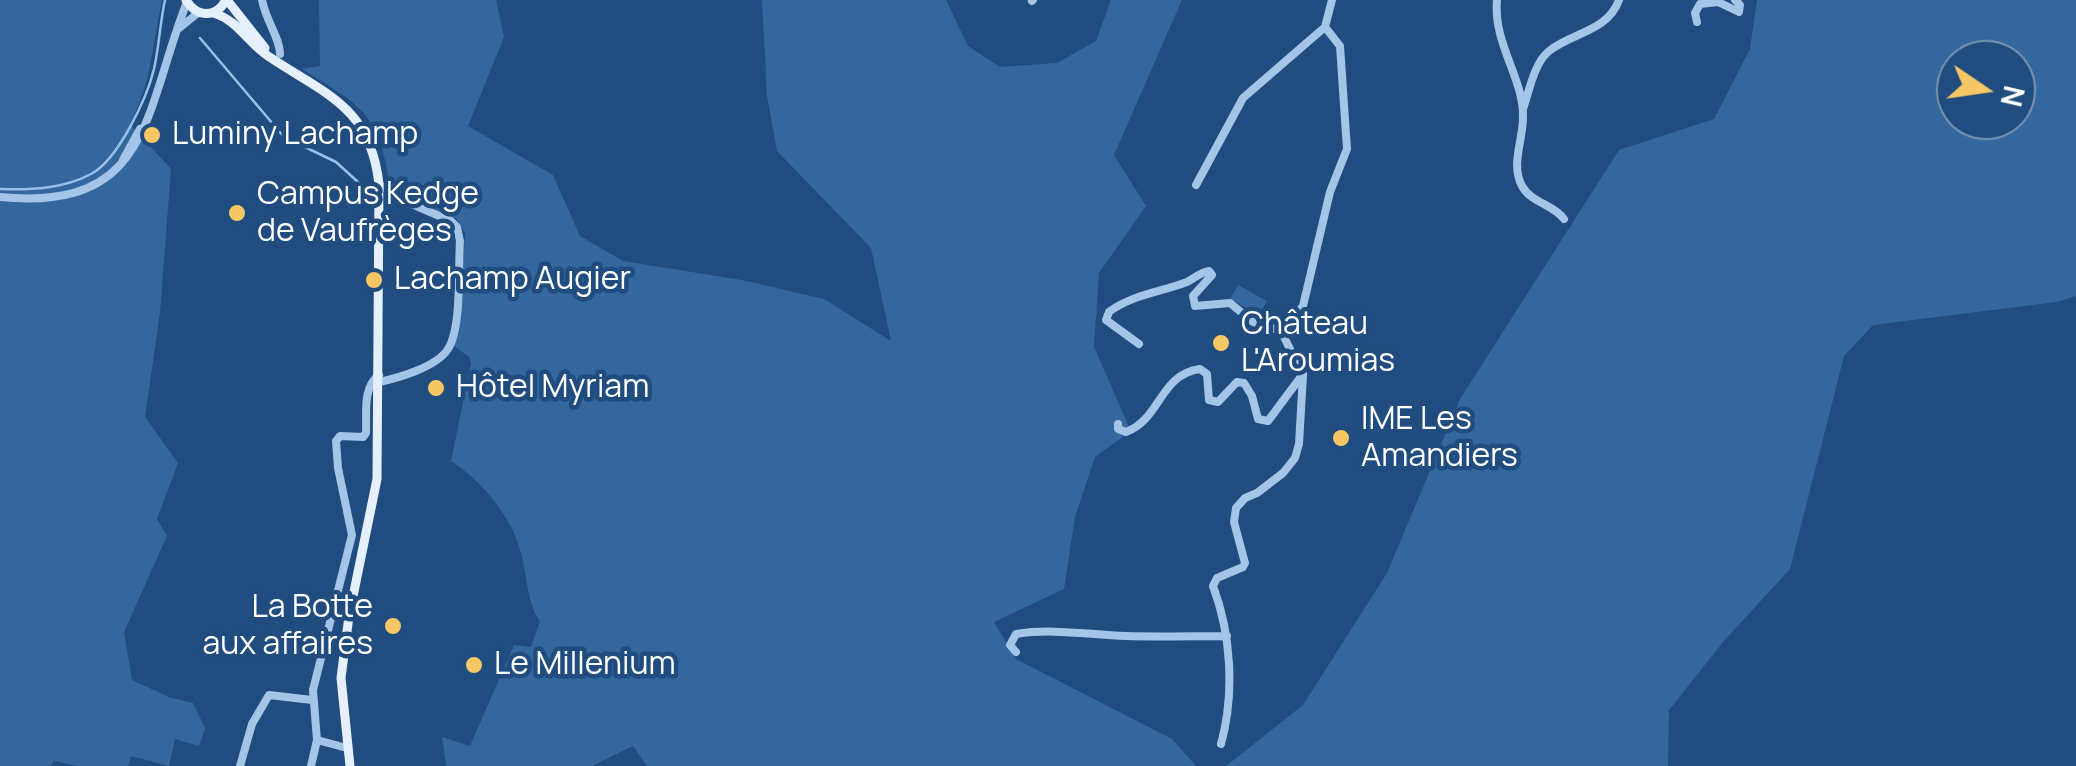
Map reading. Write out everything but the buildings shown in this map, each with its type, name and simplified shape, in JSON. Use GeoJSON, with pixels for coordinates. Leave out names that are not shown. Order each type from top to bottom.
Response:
{"type":"FeatureCollection","features":[{"type":"Feature","properties":{"kind":"main road"},"geometry":{"type":"LineString","coordinates":[[213,13],[227,0],[278,57]]}},
{"type":"Feature","properties":{"kind":"main road"},"geometry":{"type":"LineString","coordinates":[[186,1],[198,13],[228,17],[252,43],[332,95],[367,134],[376,158],[377,479],[342,663],[350,766]]}},
{"type":"Feature","properties":{"kind":"street"},"geometry":{"type":"LineString","coordinates":[[262,0],[266,22],[280,44],[278,57]]}},
{"type":"Feature","properties":{"kind":"street"},"geometry":{"type":"LineString","coordinates":[[1196,185],[1242,98],[1325,27],[1332,0]]}},
{"type":"Feature","properties":{"kind":"street"},"geometry":{"type":"LineString","coordinates":[[1497,0],[1497,25],[1523,110]]}},
{"type":"Feature","properties":{"kind":"street"},"geometry":{"type":"LineString","coordinates":[[1564,219],[1532,198],[1519,180],[1523,110],[1545,55],[1598,27],[1619,0]]}},
{"type":"Feature","properties":{"kind":"street"},"geometry":{"type":"LineString","coordinates":[[1697,22],[1695,12],[1700,4],[1712,0],[1738,12],[1740,5],[1735,0]]}},
{"type":"Feature","properties":{"kind":"street"},"geometry":{"type":"LineString","coordinates":[[0,197],[42,199],[72,194],[99,182],[123,160],[139,142],[186,1]]}},
{"type":"Feature","properties":{"kind":"street"},"geometry":{"type":"LineString","coordinates":[[178,29],[198,13]]}},
{"type":"Feature","properties":{"kind":"street"},"geometry":{"type":"LineString","coordinates":[[1221,744],[1227,709],[1228,636],[1214,581],[1244,564],[1234,522],[1236,508],[1283,474],[1298,451],[1303,374],[1282,331],[1284,322],[1302,306],[1330,192],[1347,148],[1340,46],[1325,27]]}},
{"type":"Feature","properties":{"kind":"street"},"geometry":{"type":"LineString","coordinates":[[311,766],[317,740],[312,700],[352,544],[336,441],[340,436],[364,437],[367,390],[379,378],[433,362],[448,351],[454,331],[460,241],[457,226],[400,200],[379,184]]}},
{"type":"Feature","properties":{"kind":"street"},"geometry":{"type":"LineString","coordinates":[[1139,344],[1106,320],[1109,312],[1134,298],[1209,271],[1212,275],[1193,296],[1195,306],[1230,303],[1253,322],[1282,331]]}},
{"type":"Feature","properties":{"kind":"street"},"geometry":{"type":"LineString","coordinates":[[1118,424],[1120,431],[1138,428],[1156,407],[1162,392],[1184,372],[1200,370],[1207,374],[1209,400],[1218,402],[1236,382],[1244,383],[1258,419],[1268,421],[1303,374]]}},
{"type":"Feature","properties":{"kind":"street"},"geometry":{"type":"LineString","coordinates":[[1016,652],[1011,640],[1026,632],[1228,636]]}},
{"type":"Feature","properties":{"kind":"street"},"geometry":{"type":"LineString","coordinates":[[240,766],[252,724],[268,695],[312,700]]}},
{"type":"Feature","properties":{"kind":"street"},"geometry":{"type":"LineString","coordinates":[[317,740],[348,748]]}},
{"type":"Feature","properties":{"kind":"shaded area"},"geometry":{"type":"Polygon","coordinates":[[[0,0],[162,0],[147,79],[130,124],[171,169],[160,313],[145,417],[178,463],[157,519],[167,536],[124,632],[132,680],[193,703],[205,728],[199,746],[175,739],[169,766],[131,756],[128,766],[78,766],[54,761],[51,766],[0,766],[0,0]]]}},
{"type":"Feature","properties":{"kind":"shaded area"},"geometry":{"type":"Polygon","coordinates":[[[319,0],[496,0],[504,37],[468,126],[553,175],[580,236],[623,261],[742,280],[824,299],[891,341],[871,248],[777,151],[767,96],[762,0],[946,0],[968,46],[1000,67],[1057,63],[1096,41],[1111,0],[1182,0],[1114,155],[1146,206],[1099,273],[1094,347],[1131,431],[1095,457],[1075,517],[1064,589],[994,622],[1016,659],[1172,739],[1196,766],[647,766],[633,746],[592,766],[446,766],[442,737],[470,746],[514,645],[531,647],[540,621],[532,606],[511,526],[484,489],[451,461],[471,363],[454,346],[460,326],[465,233],[456,218],[403,195],[390,185],[380,141],[364,114],[302,69],[320,66],[319,0]]]}},
{"type":"Feature","properties":{"kind":"shaded area"},"geometry":{"type":"Polygon","coordinates":[[[1757,0],[2076,0],[2076,296],[2057,302],[1873,325],[1844,356],[1790,569],[1724,641],[1669,710],[1668,766],[1226,766],[1303,705],[1387,573],[1460,399],[1619,150],[1714,119],[1750,49],[1757,0]]]}},
{"type":"Feature","properties":{"kind":"shaded area"},"geometry":{"type":"Polygon","coordinates":[[[1238,285],[1267,301],[1259,315],[1230,299],[1238,285]]]}},
{"type":"Feature","properties":{"kind":"waterway"},"geometry":{"type":"LineString","coordinates":[[0,189],[35,189],[69,183],[91,174],[111,156],[130,127],[150,81],[165,0]]}},
{"type":"Feature","properties":{"kind":"waterway"},"geometry":{"type":"LineString","coordinates":[[200,38],[284,137],[336,162],[369,192]]}},
{"type":"Feature","properties":{"kind":"place","name":"Luminy Lachamp"},"geometry":{"type":"Point","coordinates":[152,135]}},
{"type":"Feature","properties":{"kind":"place","name":"Campus Kedge de Vaufrèges"},"geometry":{"type":"Point","coordinates":[237,213]}},
{"type":"Feature","properties":{"kind":"place","name":"Lachamp Augier"},"geometry":{"type":"Point","coordinates":[374,280]}},
{"type":"Feature","properties":{"kind":"place","name":"Château L'Aroumias"},"geometry":{"type":"Point","coordinates":[1221,343]}},
{"type":"Feature","properties":{"kind":"place","name":"Hôtel Myriam"},"geometry":{"type":"Point","coordinates":[436,388]}},
{"type":"Feature","properties":{"kind":"place","name":"IME Les Amandiers"},"geometry":{"type":"Point","coordinates":[1341,438]}},
{"type":"Feature","properties":{"kind":"place","name":"La Botte aux affaires"},"geometry":{"type":"Point","coordinates":[393,626]}},
{"type":"Feature","properties":{"kind":"place","name":"Le Millenium"},"geometry":{"type":"Point","coordinates":[474,665]}}]}
